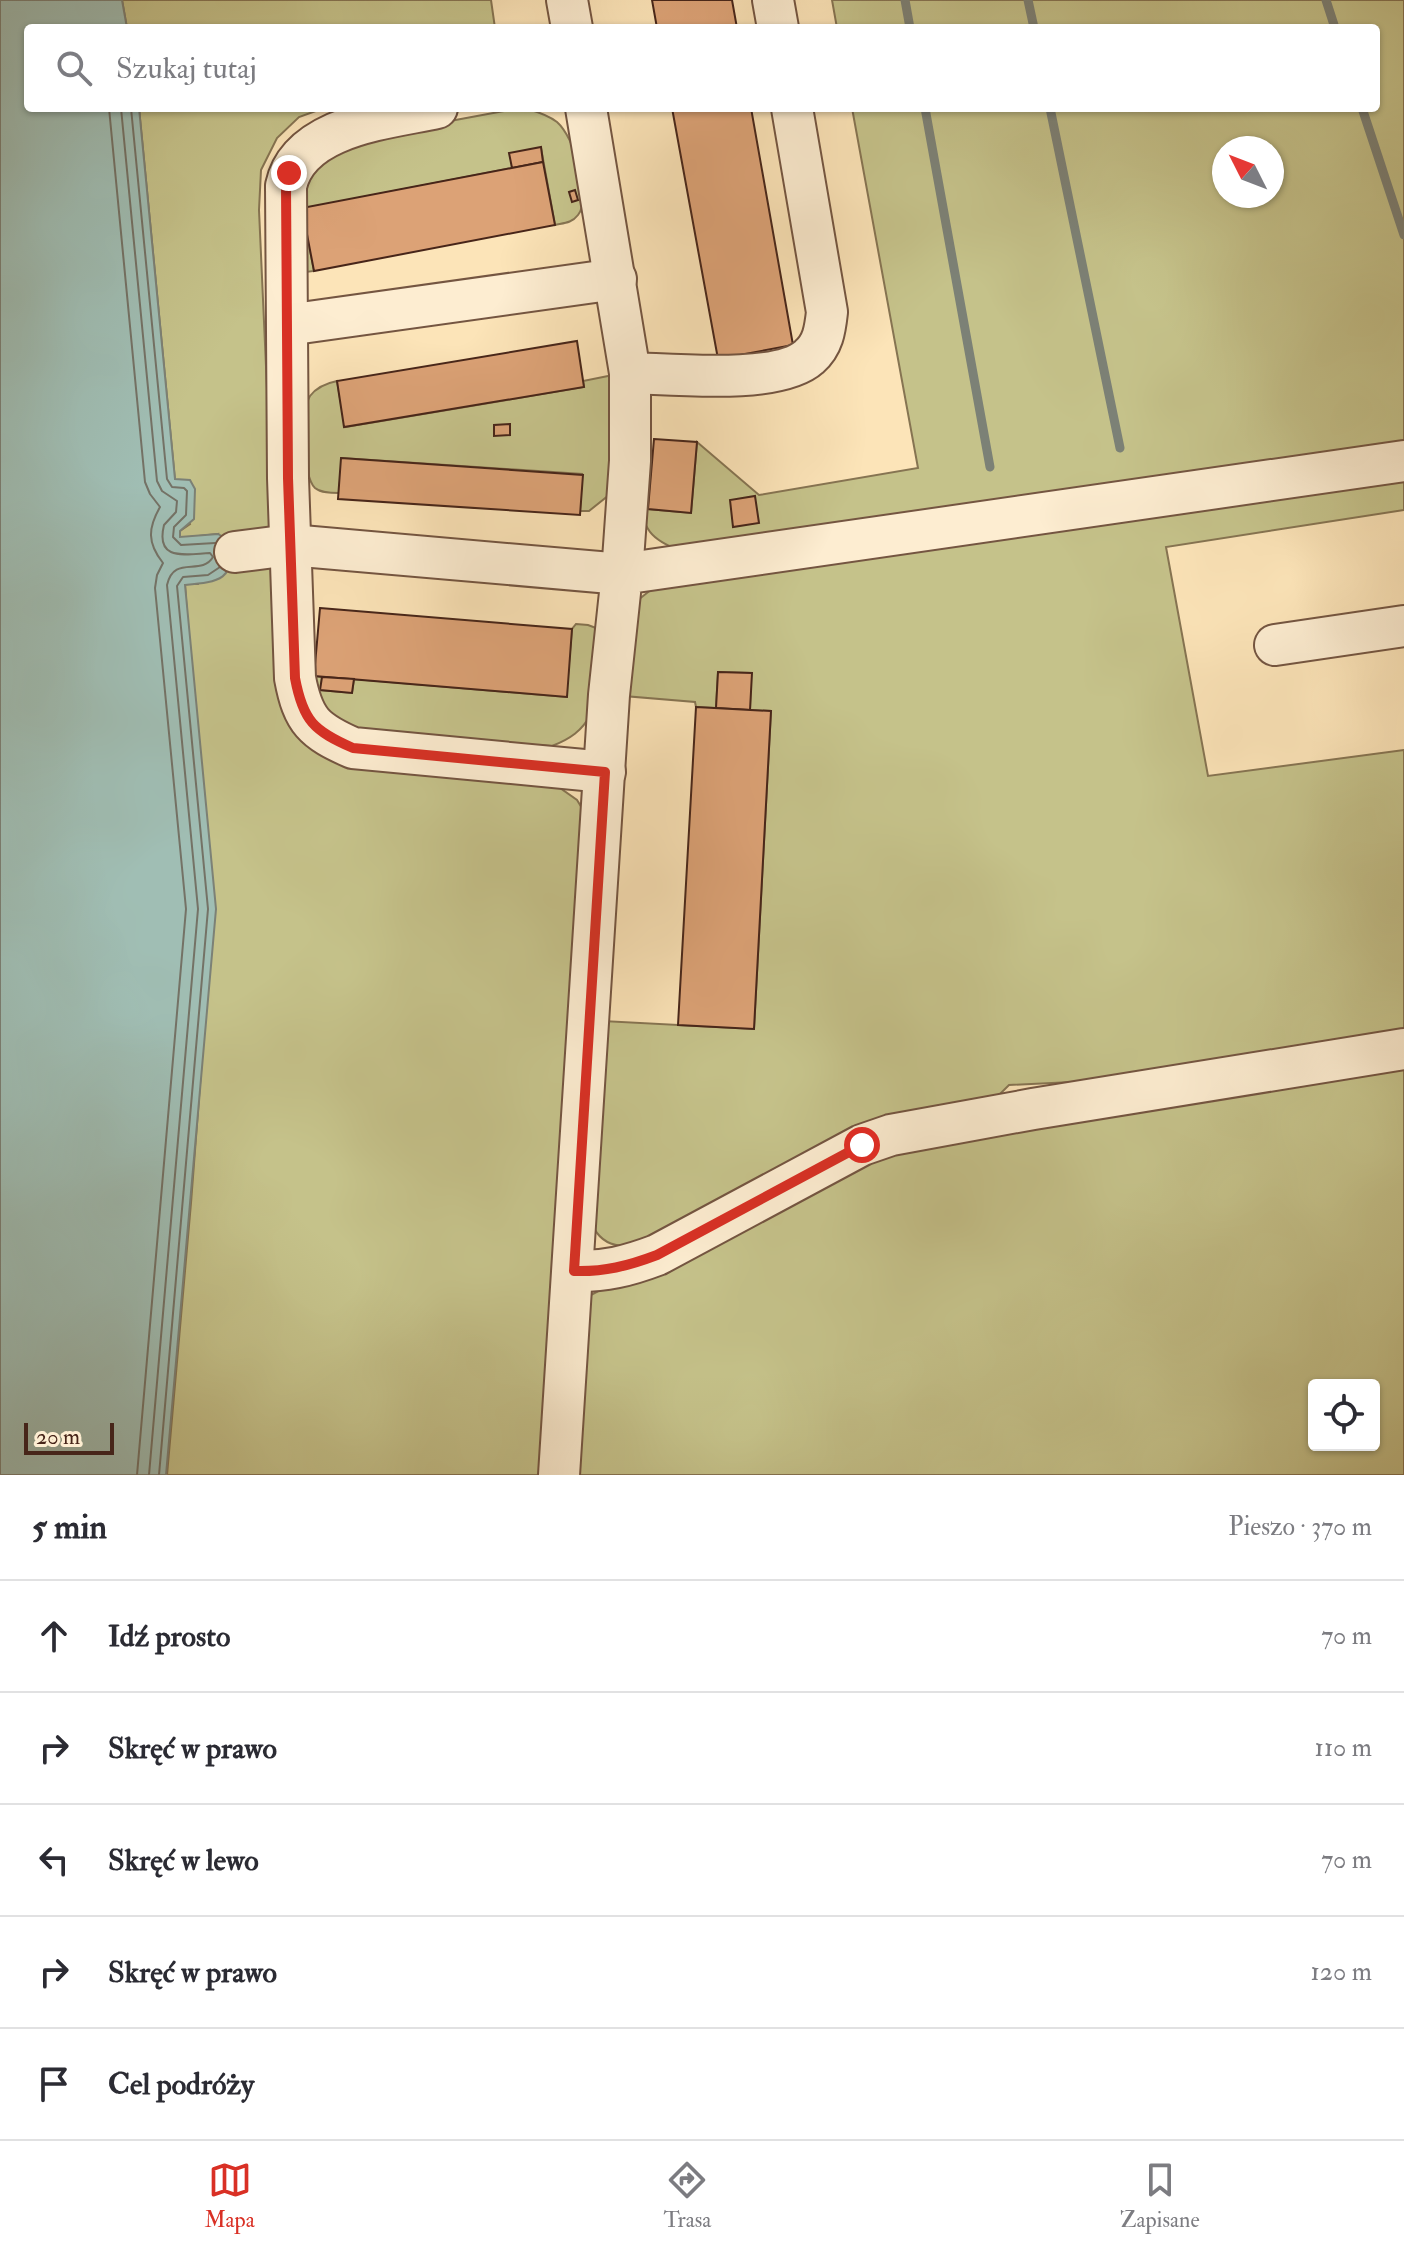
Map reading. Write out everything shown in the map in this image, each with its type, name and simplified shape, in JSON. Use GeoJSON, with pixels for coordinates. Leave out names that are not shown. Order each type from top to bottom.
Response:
{"type":"FeatureCollection","features":[{"type":"Feature","properties":{"kind":"lane"},"geometry":{"type":"LineString","coordinates":[[567,0],[571,24]]}},
{"type":"Feature","properties":{"kind":"lane"},"geometry":{"type":"LineString","coordinates":[[773,0],[777,24]]}},
{"type":"Feature","properties":{"kind":"lane"},"geometry":{"type":"LineString","coordinates":[[419,112],[354,126],[304,152],[292,165],[286,186],[290,545],[295,678],[300,705],[313,725],[329,738],[353,748],[605,772]]}},
{"type":"Feature","properties":{"kind":"lane"},"geometry":{"type":"LineString","coordinates":[[559,1475],[605,772],[630,461],[630,373],[587,112]]}},
{"type":"Feature","properties":{"kind":"lane"},"geometry":{"type":"LineString","coordinates":[[630,373],[761,374],[801,363],[817,349],[825,328],[825,300],[793,112]]}},
{"type":"Feature","properties":{"kind":"lane"},"geometry":{"type":"LineString","coordinates":[[287,325],[616,279]]}},
{"type":"Feature","properties":{"kind":"lane"},"geometry":{"type":"LineString","coordinates":[[235,552],[290,545],[622,574],[1404,461]]}},
{"type":"Feature","properties":{"kind":"lane"},"geometry":{"type":"LineString","coordinates":[[1275,645],[1404,626]]}},
{"type":"Feature","properties":{"kind":"lane"},"geometry":{"type":"LineString","coordinates":[[574,1271],[600,1272],[657,1255],[862,1145],[891,1135],[1404,1049]]}},
{"type":"Feature","properties":{"kind":"shaded area"},"geometry":{"type":"Polygon","coordinates":[[[122,0],[491,0],[494,24],[126,24],[122,0]]]}},
{"type":"Feature","properties":{"kind":"shaded area"},"geometry":{"type":"Polygon","coordinates":[[[832,0],[1404,0],[1404,443],[681,551],[650,532],[637,497],[649,498],[648,509],[691,513],[697,442],[759,495],[918,468],[853,112],[1380,112],[1380,24],[836,24],[832,0]]]}},
{"type":"Feature","properties":{"kind":"shaded area"},"geometry":{"type":"Polygon","coordinates":[[[139,112],[313,112],[299,117],[277,138],[261,170],[259,210],[271,478],[291,720],[550,781],[577,800],[585,813],[546,1475],[167,1475],[210,953],[185,584],[198,584],[218,534],[180,538],[180,531],[190,524],[175,480],[139,112]]]}},
{"type":"Feature","properties":{"kind":"shaded area"},"geometry":{"type":"Polygon","coordinates":[[[499,112],[536,112],[557,122],[570,140],[580,167],[582,206],[573,220],[555,225],[541,148],[512,168],[302,209],[314,271],[306,272],[296,196],[337,142],[499,112]]]}},
{"type":"Feature","properties":{"kind":"shaded area"},"geometry":{"type":"Polygon","coordinates":[[[613,375],[609,495],[589,511],[580,511],[582,474],[342,458],[339,493],[329,493],[315,488],[307,471],[304,443],[307,403],[312,393],[329,383],[337,381],[345,427],[584,387],[583,381],[613,375]]]}},
{"type":"Feature","properties":{"kind":"shaded area"},"geometry":{"type":"Polygon","coordinates":[[[1404,474],[1404,510],[1166,547],[1208,776],[1404,750],[1404,1038],[1115,1088],[1072,1082],[1009,1085],[984,1110],[672,1239],[626,1246],[616,1245],[598,1235],[592,1224],[603,1021],[754,1029],[771,711],[750,710],[751,673],[718,672],[716,708],[696,707],[695,702],[624,696],[638,600],[652,589],[1404,474]]]}},
{"type":"Feature","properties":{"kind":"shaded area"},"geometry":{"type":"Polygon","coordinates":[[[576,624],[596,628],[591,714],[575,734],[552,746],[365,735],[325,714],[314,676],[322,677],[321,690],[352,693],[354,679],[566,697],[572,629],[576,624]]]}},
{"type":"Feature","properties":{"kind":"shaded area"},"geometry":{"type":"Polygon","coordinates":[[[1404,1054],[1404,1475],[574,1475],[587,1297],[869,1150],[1404,1054]]]}},
{"type":"Feature","properties":{"kind":"water"},"geometry":{"type":"Polygon","coordinates":[[[0,0],[122,0],[126,24],[24,24],[24,112],[139,112],[175,479],[190,480],[195,489],[194,519],[180,531],[180,537],[218,534],[228,540],[230,553],[230,563],[223,576],[185,585],[216,909],[166,1475],[0,1475],[0,0]]]}},
{"type":"Feature","properties":{"kind":"building"},"geometry":{"type":"Polygon","coordinates":[[[652,0],[732,0],[736,24],[656,24],[652,0]]]}},
{"type":"Feature","properties":{"kind":"building"},"geometry":{"type":"Polygon","coordinates":[[[673,112],[752,112],[793,345],[718,359],[673,112]]]}},
{"type":"Feature","properties":{"kind":"building"},"geometry":{"type":"Polygon","coordinates":[[[541,147],[543,162],[512,168],[509,153],[541,147]]]}},
{"type":"Feature","properties":{"kind":"building"},"geometry":{"type":"Polygon","coordinates":[[[543,162],[555,225],[314,271],[302,208],[543,162]]]}},
{"type":"Feature","properties":{"kind":"building"},"geometry":{"type":"Polygon","coordinates":[[[575,190],[578,200],[572,202],[569,192],[575,190]]]}},
{"type":"Feature","properties":{"kind":"building"},"geometry":{"type":"Polygon","coordinates":[[[577,341],[584,387],[344,427],[337,381],[577,341]]]}},
{"type":"Feature","properties":{"kind":"building"},"geometry":{"type":"Polygon","coordinates":[[[510,424],[510,435],[494,436],[494,425],[510,424]]]}},
{"type":"Feature","properties":{"kind":"building"},"geometry":{"type":"Polygon","coordinates":[[[654,439],[697,442],[691,513],[648,509],[654,439]]]}},
{"type":"Feature","properties":{"kind":"building"},"geometry":{"type":"Polygon","coordinates":[[[341,458],[583,475],[580,515],[338,499],[341,458]]]}},
{"type":"Feature","properties":{"kind":"building"},"geometry":{"type":"Polygon","coordinates":[[[755,496],[759,523],[733,527],[730,500],[755,496]]]}},
{"type":"Feature","properties":{"kind":"building"},"geometry":{"type":"Polygon","coordinates":[[[320,608],[572,629],[567,697],[314,676],[320,608]]]}},
{"type":"Feature","properties":{"kind":"building"},"geometry":{"type":"Polygon","coordinates":[[[718,672],[752,673],[750,710],[716,708],[718,672]]]}},
{"type":"Feature","properties":{"kind":"building"},"geometry":{"type":"Polygon","coordinates":[[[322,677],[354,679],[352,693],[320,690],[322,677]]]}},
{"type":"Feature","properties":{"kind":"building"},"geometry":{"type":"Polygon","coordinates":[[[696,707],[771,711],[754,1029],[678,1025],[696,707]]]}},
{"type":"Feature","properties":{"kind":"waterway"},"geometry":{"type":"LineString","coordinates":[[905,0],[909,24]]}},
{"type":"Feature","properties":{"kind":"waterway"},"geometry":{"type":"LineString","coordinates":[[1028,0],[1033,24]]}},
{"type":"Feature","properties":{"kind":"waterway"},"geometry":{"type":"LineString","coordinates":[[1326,0],[1334,24]]}},
{"type":"Feature","properties":{"kind":"waterway"},"geometry":{"type":"LineString","coordinates":[[926,112],[990,467]]}},
{"type":"Feature","properties":{"kind":"waterway"},"geometry":{"type":"LineString","coordinates":[[1051,112],[1120,448]]}},
{"type":"Feature","properties":{"kind":"waterway"},"geometry":{"type":"LineString","coordinates":[[1363,112],[1404,235]]}},
{"type":"Feature","properties":{"kind":"route"},"geometry":{"type":"LineString","coordinates":[[289,173],[286,186],[288,478],[295,678],[300,705],[313,725],[329,738],[353,748],[605,772],[574,1271],[600,1272],[657,1255],[862,1145]]}}]}
